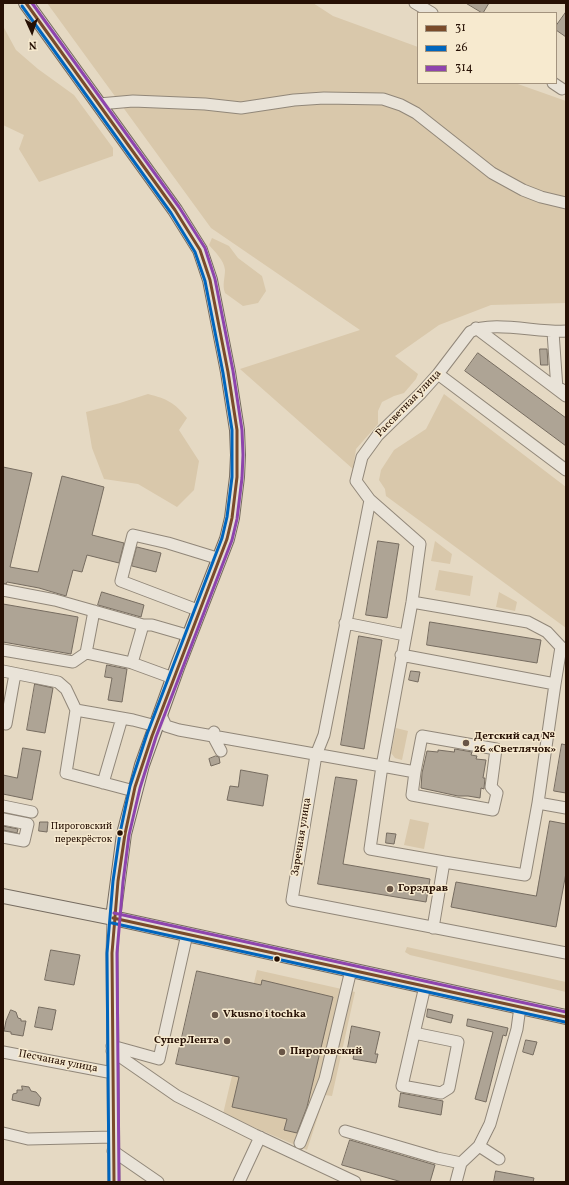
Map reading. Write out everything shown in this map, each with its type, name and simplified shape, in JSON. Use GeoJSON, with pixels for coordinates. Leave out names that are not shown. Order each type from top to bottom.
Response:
{"type":"FeatureCollection","features":[{"type":"Feature","properties":{"kind":"main road"},"geometry":{"type":"LineString","coordinates":[[29,5],[175,210],[200,250],[210,280],[228,372],[237,430],[237,477],[232,518],[220,559],[173,678],[134,791],[122,848],[113,918]]}},
{"type":"Feature","properties":{"kind":"main road"},"geometry":{"type":"LineString","coordinates":[[3,896],[113,918],[566,1017]]}},
{"type":"Feature","properties":{"kind":"street"},"geometry":{"type":"LineString","coordinates":[[415,3],[430,12]]}},
{"type":"Feature","properties":{"kind":"street"},"geometry":{"type":"LineString","coordinates":[[99,104],[133,100],[205,104],[241,108],[294,100],[324,98],[383,99],[401,105],[416,113],[492,173],[523,190],[541,197],[566,203]]}},
{"type":"Feature","properties":{"kind":"street"},"geometry":{"type":"LineString","coordinates":[[476,328],[490,327],[566,332]]}},
{"type":"Feature","properties":{"kind":"street"},"geometry":{"type":"LineString","coordinates":[[476,328],[563,391]]}},
{"type":"Feature","properties":{"kind":"street","name":"Рассветная улица"},"geometry":{"type":"LineString","coordinates":[[370,500],[356,481],[362,457],[378,435],[421,393],[438,374],[470,332],[476,328]]}},
{"type":"Feature","properties":{"kind":"street"},"geometry":{"type":"LineString","coordinates":[[553,332],[563,391]]}},
{"type":"Feature","properties":{"kind":"street"},"geometry":{"type":"LineString","coordinates":[[438,374],[566,470]]}},
{"type":"Feature","properties":{"kind":"street"},"geometry":{"type":"LineString","coordinates":[[370,500],[420,544],[412,602],[382,766],[370,849],[525,875],[538,803],[555,684],[564,649],[547,632],[528,622],[412,602]]}},
{"type":"Feature","properties":{"kind":"street","name":"Заречная улица"},"geometry":{"type":"LineString","coordinates":[[370,500],[324,735],[316,755],[292,900],[566,953]]}},
{"type":"Feature","properties":{"kind":"street"},"geometry":{"type":"LineString","coordinates":[[200,611],[121,581],[133,535],[168,543],[220,559]]}},
{"type":"Feature","properties":{"kind":"street"},"geometry":{"type":"LineString","coordinates":[[3,590],[55,600],[143,625],[152,625],[190,636]]}},
{"type":"Feature","properties":{"kind":"street"},"geometry":{"type":"LineString","coordinates":[[3,650],[73,662],[86,653],[94,611]]}},
{"type":"Feature","properties":{"kind":"street"},"geometry":{"type":"LineString","coordinates":[[345,623],[405,635]]}},
{"type":"Feature","properties":{"kind":"street"},"geometry":{"type":"LineString","coordinates":[[132,663],[143,625]]}},
{"type":"Feature","properties":{"kind":"street"},"geometry":{"type":"LineString","coordinates":[[86,653],[132,663],[173,678]]}},
{"type":"Feature","properties":{"kind":"street"},"geometry":{"type":"LineString","coordinates":[[402,655],[555,684]]}},
{"type":"Feature","properties":{"kind":"street"},"geometry":{"type":"LineString","coordinates":[[3,671],[58,682],[66,689],[76,710],[66,773],[134,791]]}},
{"type":"Feature","properties":{"kind":"street"},"geometry":{"type":"LineString","coordinates":[[6,724],[16,674]]}},
{"type":"Feature","properties":{"kind":"street"},"geometry":{"type":"LineString","coordinates":[[76,710],[173,728],[214,733],[316,755],[415,772]]}},
{"type":"Feature","properties":{"kind":"street"},"geometry":{"type":"LineString","coordinates":[[103,783],[122,718]]}},
{"type":"Feature","properties":{"kind":"street"},"geometry":{"type":"LineString","coordinates":[[156,724],[158,731],[173,728]]}},
{"type":"Feature","properties":{"kind":"street"},"geometry":{"type":"LineString","coordinates":[[214,733],[220,751]]}},
{"type":"Feature","properties":{"kind":"street"},"geometry":{"type":"LineString","coordinates":[[422,736],[496,748],[492,787],[497,793],[493,810],[412,795],[415,772],[422,736]]}},
{"type":"Feature","properties":{"kind":"street"},"geometry":{"type":"LineString","coordinates":[[538,803],[566,808]]}},
{"type":"Feature","properties":{"kind":"street"},"geometry":{"type":"LineString","coordinates":[[3,806],[32,812]]}},
{"type":"Feature","properties":{"kind":"street"},"geometry":{"type":"LineString","coordinates":[[3,819],[28,824],[24,841],[3,837]]}},
{"type":"Feature","properties":{"kind":"street"},"geometry":{"type":"LineString","coordinates":[[433,928],[444,862]]}},
{"type":"Feature","properties":{"kind":"street"},"geometry":{"type":"LineString","coordinates":[[113,918],[112,1073],[114,1182]]}},
{"type":"Feature","properties":{"kind":"street"},"geometry":{"type":"LineString","coordinates":[[112,1049],[159,1059],[187,934]]}},
{"type":"Feature","properties":{"kind":"street"},"geometry":{"type":"LineString","coordinates":[[300,1143],[325,1079],[351,970]]}},
{"type":"Feature","properties":{"kind":"street"},"geometry":{"type":"LineString","coordinates":[[414,1033],[458,1042],[449,1088],[441,1093],[402,1086],[414,1033],[425,986]]}},
{"type":"Feature","properties":{"kind":"street"},"geometry":{"type":"LineString","coordinates":[[456,1182],[461,1163],[479,1146],[490,1124],[516,1029],[520,1007]]}},
{"type":"Feature","properties":{"kind":"street"},"geometry":{"type":"LineString","coordinates":[[112,1049],[177,1096],[354,1182]]}},
{"type":"Feature","properties":{"kind":"street","name":"Песчаная улица"},"geometry":{"type":"LineString","coordinates":[[3,1052],[112,1073]]}},
{"type":"Feature","properties":{"kind":"street"},"geometry":{"type":"LineString","coordinates":[[345,1132],[437,1158],[461,1163]]}},
{"type":"Feature","properties":{"kind":"street"},"geometry":{"type":"LineString","coordinates":[[3,1133],[28,1139],[113,1137]]}},
{"type":"Feature","properties":{"kind":"street"},"geometry":{"type":"LineString","coordinates":[[239,1182],[260,1137]]}},
{"type":"Feature","properties":{"kind":"street"},"geometry":{"type":"LineString","coordinates":[[479,1146],[499,1159]]}},
{"type":"Feature","properties":{"kind":"street"},"geometry":{"type":"LineString","coordinates":[[113,1151],[158,1182]]}},
{"type":"Feature","properties":{"kind":"shaded area"},"geometry":{"type":"Polygon","coordinates":[[[47,3],[313,3],[333,16],[417,47],[417,84],[518,84],[566,101],[566,303],[491,305],[439,325],[395,356],[418,374],[416,379],[404,393],[382,402],[378,411],[378,424],[356,449],[353,469],[240,369],[360,330],[211,228],[47,3]]]}},
{"type":"Feature","properties":{"kind":"shaded area"},"geometry":{"type":"Polygon","coordinates":[[[3,26],[16,50],[38,69],[74,95],[113,148],[113,156],[39,182],[19,149],[24,135],[3,125],[3,26]]]}},
{"type":"Feature","properties":{"kind":"shaded area"},"geometry":{"type":"Polygon","coordinates":[[[212,238],[229,246],[238,258],[262,276],[266,291],[258,303],[243,306],[225,293],[225,270],[219,256],[209,245],[212,238]]]}},
{"type":"Feature","properties":{"kind":"shaded area"},"geometry":{"type":"Polygon","coordinates":[[[148,394],[170,402],[187,418],[179,430],[199,461],[194,490],[177,507],[138,484],[104,479],[92,448],[86,412],[148,394]]]}},
{"type":"Feature","properties":{"kind":"shaded area"},"geometry":{"type":"Polygon","coordinates":[[[444,394],[566,487],[566,628],[386,496],[385,489],[379,480],[381,470],[394,450],[426,429],[444,394]]]}},
{"type":"Feature","properties":{"kind":"shaded area"},"geometry":{"type":"Polygon","coordinates":[[[435,541],[452,554],[450,564],[431,561],[435,541]]]}},
{"type":"Feature","properties":{"kind":"shaded area"},"geometry":{"type":"Polygon","coordinates":[[[439,570],[473,576],[470,596],[435,590],[439,570]]]}},
{"type":"Feature","properties":{"kind":"shaded area"},"geometry":{"type":"Polygon","coordinates":[[[499,592],[517,602],[515,611],[496,607],[499,592]]]}},
{"type":"Feature","properties":{"kind":"shaded area"},"geometry":{"type":"Polygon","coordinates":[[[396,728],[408,731],[402,760],[395,758],[391,753],[396,728]]]}},
{"type":"Feature","properties":{"kind":"shaded area"},"geometry":{"type":"Polygon","coordinates":[[[410,819],[429,823],[424,849],[404,845],[410,819]]]}},
{"type":"Feature","properties":{"kind":"shaded area"},"geometry":{"type":"Polygon","coordinates":[[[407,947],[566,982],[566,992],[410,955],[405,952],[407,947]]]}},
{"type":"Feature","properties":{"kind":"shaded area","name":"Пироговский"},"geometry":{"type":"Polygon","coordinates":[[[257,970],[355,992],[332,1096],[325,1095],[307,1150],[223,1114],[257,970]]]}},
{"type":"Feature","properties":{"kind":"building"},"geometry":{"type":"Polygon","coordinates":[[[466,3],[489,3],[484,12],[466,3]]]}},
{"type":"Feature","properties":{"kind":"building"},"geometry":{"type":"Polygon","coordinates":[[[566,12],[566,37],[557,31],[557,25],[566,12]]]}},
{"type":"Feature","properties":{"kind":"building"},"geometry":{"type":"Polygon","coordinates":[[[540,349],[547,349],[548,365],[541,365],[540,349]]]}},
{"type":"Feature","properties":{"kind":"building"},"geometry":{"type":"Polygon","coordinates":[[[478,353],[566,418],[566,446],[465,371],[478,353]]]}},
{"type":"Feature","properties":{"kind":"building"},"geometry":{"type":"Polygon","coordinates":[[[3,467],[32,473],[10,567],[38,572],[62,476],[104,487],[92,535],[124,543],[119,563],[87,555],[82,572],[73,570],[66,596],[39,588],[7,582],[6,584],[3,583],[3,467]]]}},
{"type":"Feature","properties":{"kind":"building"},"geometry":{"type":"Polygon","coordinates":[[[378,541],[399,544],[387,618],[366,615],[378,541]]]}},
{"type":"Feature","properties":{"kind":"building"},"geometry":{"type":"Polygon","coordinates":[[[137,547],[161,553],[156,572],[132,566],[137,547]]]}},
{"type":"Feature","properties":{"kind":"building"},"geometry":{"type":"Polygon","coordinates":[[[102,592],[144,605],[141,617],[98,605],[102,592]]]}},
{"type":"Feature","properties":{"kind":"building"},"geometry":{"type":"Polygon","coordinates":[[[3,604],[78,617],[71,654],[3,642],[3,604]]]}},
{"type":"Feature","properties":{"kind":"building"},"geometry":{"type":"Polygon","coordinates":[[[430,622],[541,640],[537,663],[427,645],[430,622]]]}},
{"type":"Feature","properties":{"kind":"building"},"geometry":{"type":"Polygon","coordinates":[[[359,636],[382,640],[364,749],[341,745],[359,636]]]}},
{"type":"Feature","properties":{"kind":"building"},"geometry":{"type":"Polygon","coordinates":[[[107,665],[127,669],[122,702],[108,700],[112,678],[105,677],[107,665]]]}},
{"type":"Feature","properties":{"kind":"building"},"geometry":{"type":"Polygon","coordinates":[[[411,671],[420,672],[418,682],[409,680],[411,671]]]}},
{"type":"Feature","properties":{"kind":"building"},"geometry":{"type":"Polygon","coordinates":[[[35,684],[53,688],[45,733],[27,730],[35,684]]]}},
{"type":"Feature","properties":{"kind":"building"},"geometry":{"type":"Polygon","coordinates":[[[562,744],[566,745],[566,793],[554,791],[562,744]]]}},
{"type":"Feature","properties":{"kind":"building"},"geometry":{"type":"Polygon","coordinates":[[[23,748],[41,751],[32,800],[3,794],[3,775],[17,778],[23,748]]]}},
{"type":"Feature","properties":{"kind":"building"},"geometry":{"type":"Polygon","coordinates":[[[455,749],[472,752],[471,755],[477,756],[476,759],[486,760],[483,778],[485,778],[484,789],[481,788],[480,798],[458,796],[421,788],[422,773],[427,751],[438,752],[438,750],[454,752],[455,749]]]}},
{"type":"Feature","properties":{"kind":"building"},"geometry":{"type":"Polygon","coordinates":[[[216,756],[219,757],[220,763],[211,766],[209,759],[216,756]]]}},
{"type":"Feature","properties":{"kind":"building"},"geometry":{"type":"Polygon","coordinates":[[[241,770],[268,775],[263,806],[227,800],[230,786],[238,787],[241,770]]]}},
{"type":"Feature","properties":{"kind":"building"},"geometry":{"type":"Polygon","coordinates":[[[336,777],[357,780],[343,864],[430,879],[426,902],[318,884],[336,777]]]}},
{"type":"Feature","properties":{"kind":"building"},"geometry":{"type":"Polygon","coordinates":[[[550,821],[566,824],[566,873],[556,927],[451,907],[456,882],[536,896],[550,821]]]}},
{"type":"Feature","properties":{"kind":"building"},"geometry":{"type":"Polygon","coordinates":[[[40,822],[48,822],[47,832],[39,831],[40,822]]]}},
{"type":"Feature","properties":{"kind":"building"},"geometry":{"type":"Polygon","coordinates":[[[3,826],[18,829],[17,833],[3,830],[3,826]]]}},
{"type":"Feature","properties":{"kind":"building"},"geometry":{"type":"Polygon","coordinates":[[[387,833],[396,834],[394,844],[386,843],[387,833]]]}},
{"type":"Feature","properties":{"kind":"building"},"geometry":{"type":"Polygon","coordinates":[[[51,950],[80,955],[74,985],[45,980],[51,950]]]}},
{"type":"Feature","properties":{"kind":"building"},"geometry":{"type":"Polygon","coordinates":[[[197,971],[261,985],[262,980],[333,997],[307,1107],[297,1133],[284,1130],[287,1119],[232,1107],[239,1077],[176,1064],[197,971]]]}},
{"type":"Feature","properties":{"kind":"building"},"geometry":{"type":"Polygon","coordinates":[[[39,1007],[56,1010],[52,1030],[35,1027],[39,1007]]]}},
{"type":"Feature","properties":{"kind":"building"},"geometry":{"type":"Polygon","coordinates":[[[428,1009],[453,1015],[451,1023],[427,1017],[428,1009]]]}},
{"type":"Feature","properties":{"kind":"building"},"geometry":{"type":"Polygon","coordinates":[[[11,1010],[16,1012],[21,1021],[26,1021],[23,1036],[4,1031],[6,1021],[11,1010]]]}},
{"type":"Feature","properties":{"kind":"building"},"geometry":{"type":"Polygon","coordinates":[[[468,1019],[508,1028],[506,1036],[503,1035],[486,1102],[475,1099],[493,1032],[467,1026],[468,1019]]]}},
{"type":"Feature","properties":{"kind":"building"},"geometry":{"type":"Polygon","coordinates":[[[352,1026],[380,1032],[375,1054],[378,1054],[376,1063],[353,1059],[355,1050],[348,1048],[352,1026]]]}},
{"type":"Feature","properties":{"kind":"building"},"geometry":{"type":"Polygon","coordinates":[[[526,1040],[537,1042],[533,1055],[523,1052],[526,1040]]]}},
{"type":"Feature","properties":{"kind":"building"},"geometry":{"type":"Polygon","coordinates":[[[22,1086],[29,1087],[31,1091],[36,1092],[41,1098],[39,1106],[12,1100],[13,1094],[17,1093],[17,1090],[22,1090],[22,1086]]]}},
{"type":"Feature","properties":{"kind":"building"},"geometry":{"type":"Polygon","coordinates":[[[401,1093],[443,1101],[441,1115],[399,1107],[401,1093]]]}},
{"type":"Feature","properties":{"kind":"building"},"geometry":{"type":"Polygon","coordinates":[[[350,1140],[435,1165],[430,1182],[402,1182],[342,1165],[350,1140]]]}},
{"type":"Feature","properties":{"kind":"building"},"geometry":{"type":"Polygon","coordinates":[[[496,1171],[534,1178],[533,1182],[494,1182],[496,1171]]]}},
{"type":"Feature","properties":{"kind":"transit line","name":"31"},"geometry":{"type":"LineString","coordinates":[[26,3],[175,210],[200,250],[210,280],[228,372],[237,430],[237,477],[232,518],[227,539],[152,736],[135,787],[125,834],[118,881],[112,953],[114,1182]]}},
{"type":"Feature","properties":{"kind":"transit line","name":"314"},"geometry":{"type":"LineString","coordinates":[[32,3],[179,207],[205,248],[215,279],[233,371],[242,430],[242,478],[237,519],[232,540],[156,737],[140,788],[129,835],[123,882],[117,953],[119,1182]]}},
{"type":"Feature","properties":{"kind":"transit line","name":"26"},"geometry":{"type":"LineString","coordinates":[[22,6],[171,213],[195,252],[205,281],[223,373],[232,430],[232,477],[227,517],[222,538],[147,734],[130,786],[120,833],[113,881],[107,953],[109,1182]]}},
{"type":"Feature","properties":{"kind":"transit line","name":"314"},"geometry":{"type":"LineString","coordinates":[[114,913],[566,1012]]}},
{"type":"Feature","properties":{"kind":"transit line","name":"31"},"geometry":{"type":"LineString","coordinates":[[113,918],[566,1017]]}},
{"type":"Feature","properties":{"kind":"transit line","name":"26"},"geometry":{"type":"LineString","coordinates":[[112,923],[565,1022]]}},
{"type":"Feature","properties":{"kind":"place","name":"Детский сад № 26 «Светлячок»"},"geometry":{"type":"Point","coordinates":[466,743]}},
{"type":"Feature","properties":{"kind":"place","name":"Пироговский перекрёсток"},"geometry":{"type":"Point","coordinates":[120,833]}},
{"type":"Feature","properties":{"kind":"place","name":"Горздрав"},"geometry":{"type":"Point","coordinates":[390,889]}},
{"type":"Feature","properties":{"kind":"place","name":"Vkusno i tochka"},"geometry":{"type":"Point","coordinates":[215,1015]}},
{"type":"Feature","properties":{"kind":"place","name":"СуперЛента"},"geometry":{"type":"Point","coordinates":[227,1041]}},
{"type":"Feature","properties":{"kind":"place","name":"Пироговский"},"geometry":{"type":"Point","coordinates":[282,1052]}}]}
